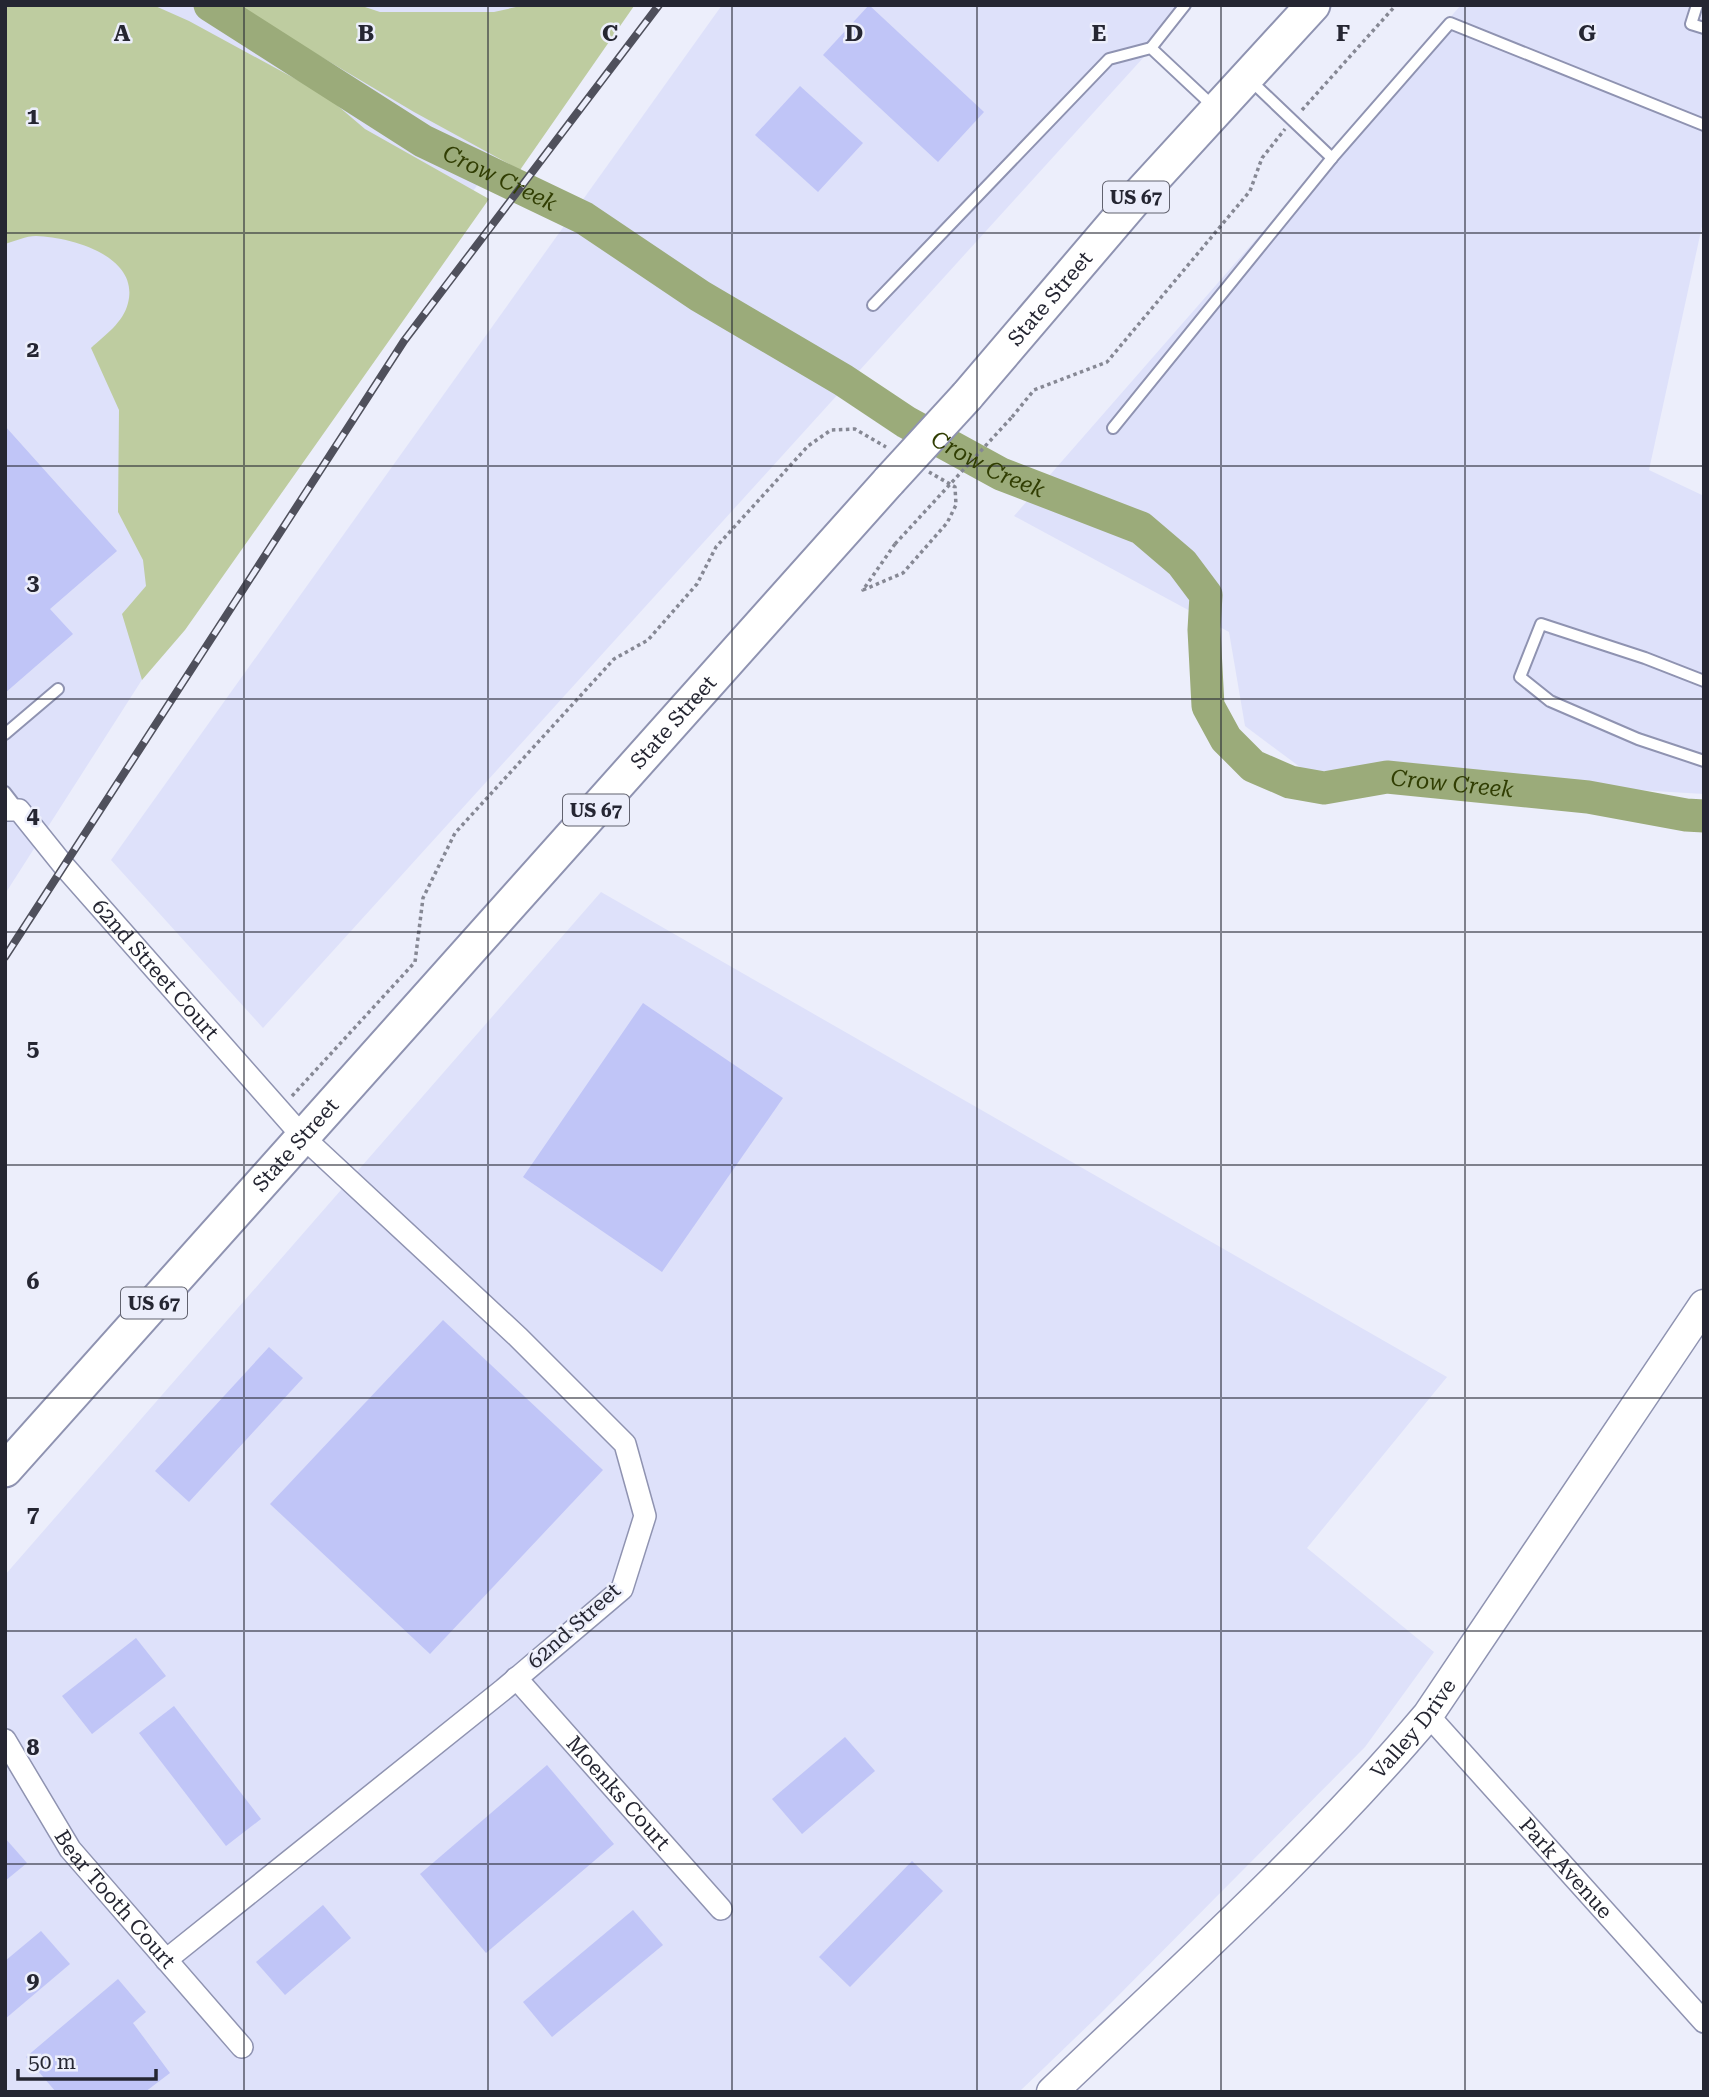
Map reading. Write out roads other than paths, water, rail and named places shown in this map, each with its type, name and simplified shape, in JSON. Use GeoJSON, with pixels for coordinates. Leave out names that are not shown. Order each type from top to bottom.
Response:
{"type":"FeatureCollection","features":[{"type":"Feature","properties":{"kind":"main road","name":"State Street"},"geometry":{"type":"LineString","coordinates":[[5,1470],[967,396],[1136,198],[1313,5]]}},
{"type":"Feature","properties":{"kind":"street","name":"62nd Street Court"},"geometry":{"type":"LineString","coordinates":[[12,810],[304,1138]]}},
{"type":"Feature","properties":{"kind":"street","name":"62nd Street"},"geometry":{"type":"LineString","coordinates":[[166,1961],[622,1589],[645,1516],[625,1444],[518,1337],[304,1138]]}},
{"type":"Feature","properties":{"kind":"street","name":"Valley Drive"},"geometry":{"type":"LineString","coordinates":[[1052,2092],[1378,1774],[1428,1715],[1704,1305]]}},
{"type":"Feature","properties":{"kind":"street","name":"Moenks Court"},"geometry":{"type":"LineString","coordinates":[[516,1678],[721,1909]]}},
{"type":"Feature","properties":{"kind":"street","name":"Park Avenue"},"geometry":{"type":"LineString","coordinates":[[1428,1715],[1704,2022]]}},
{"type":"Feature","properties":{"kind":"street","name":"Bear Tooth Court"},"geometry":{"type":"LineString","coordinates":[[5,1740],[70,1849],[242,2047]]}},
{"type":"Feature","properties":{"kind":"lane"},"geometry":{"type":"LineString","coordinates":[[873,305],[1109,59],[1151,48],[1185,5]]}},
{"type":"Feature","properties":{"kind":"lane"},"geometry":{"type":"LineString","coordinates":[[1697,5],[1691,24],[1704,28]]}},
{"type":"Feature","properties":{"kind":"lane"},"geometry":{"type":"LineString","coordinates":[[1113,428],[1332,158],[1450,23],[1704,125]]}},
{"type":"Feature","properties":{"kind":"lane"},"geometry":{"type":"LineString","coordinates":[[1151,48],[1217,110]]}},
{"type":"Feature","properties":{"kind":"lane"},"geometry":{"type":"LineString","coordinates":[[1247,77],[1332,158]]}},
{"type":"Feature","properties":{"kind":"lane"},"geometry":{"type":"LineString","coordinates":[[1704,681],[1645,658],[1541,624],[1520,677],[1550,701],[1639,738],[1704,761]]}},
{"type":"Feature","properties":{"kind":"lane"},"geometry":{"type":"LineString","coordinates":[[5,734],[58,689]]}},
{"type":"Feature","properties":{"kind":"lane"},"geometry":{"type":"LineString","coordinates":[[5,792],[12,810]]}},
{"type":"Feature","properties":{"kind":"waterway","name":"Crow Creek"},"geometry":{"type":"LineString","coordinates":[[210,5],[423,141],[584,218],[700,296],[843,380],[906,422],[1001,474],[1141,528],[1182,563],[1206,595],[1204,630],[1208,706],[1226,739],[1253,766],[1290,782],[1324,788],[1387,777],[1588,797],[1704,816]]}},
{"type":"Feature","properties":{"kind":"railway"},"geometry":{"type":"LineString","coordinates":[[5,957],[404,341],[659,5]]}}]}
